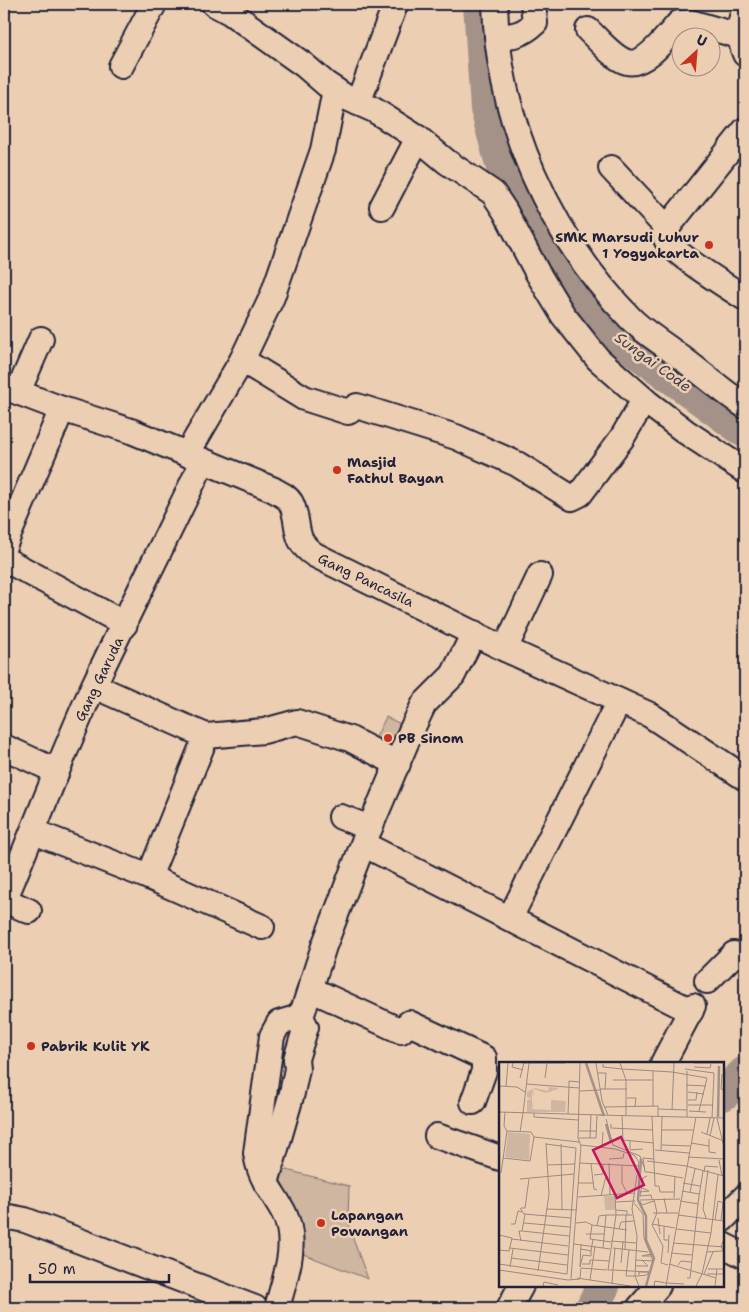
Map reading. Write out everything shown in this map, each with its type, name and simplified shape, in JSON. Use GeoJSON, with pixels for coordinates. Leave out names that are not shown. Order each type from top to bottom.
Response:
{"type":"FeatureCollection","features":[{"type":"Feature","properties":{"kind":"street"},"geometry":{"type":"LineString","coordinates":[[122,66],[154,4]]}},
{"type":"Feature","properties":{"kind":"street"},"geometry":{"type":"LineString","coordinates":[[495,4],[504,89],[533,176],[563,230],[598,281],[633,320],[745,406]]}},
{"type":"Feature","properties":{"kind":"street"},"geometry":{"type":"LineString","coordinates":[[497,36],[512,37],[526,31],[535,23],[533,4]]}},
{"type":"Feature","properties":{"kind":"street"},"geometry":{"type":"LineString","coordinates":[[358,103],[395,5]]}},
{"type":"Feature","properties":{"kind":"street"},"geometry":{"type":"LineString","coordinates":[[227,7],[335,90],[418,138],[447,162],[493,193],[505,210],[536,272],[563,315],[598,359],[644,400],[686,432],[745,471]]}},
{"type":"Feature","properties":{"kind":"street"},"geometry":{"type":"LineString","coordinates":[[588,30],[617,56],[627,62],[633,62],[655,49],[679,23],[690,22],[742,45],[740,22],[745,8]]}},
{"type":"Feature","properties":{"kind":"street","name":"Gang Garuda"},"geometry":{"type":"LineString","coordinates":[[4,901],[34,832],[56,771],[94,686],[125,624],[195,458],[272,298],[308,198],[329,129],[335,90]]}},
{"type":"Feature","properties":{"kind":"street"},"geometry":{"type":"LineString","coordinates":[[745,130],[664,235],[666,241],[685,257],[745,298]]}},
{"type":"Feature","properties":{"kind":"street"},"geometry":{"type":"LineString","coordinates":[[382,208],[418,138]]}},
{"type":"Feature","properties":{"kind":"street"},"geometry":{"type":"LineString","coordinates":[[611,168],[668,228]]}},
{"type":"Feature","properties":{"kind":"street"},"geometry":{"type":"LineString","coordinates":[[11,390],[41,339]]}},
{"type":"Feature","properties":{"kind":"street"},"geometry":{"type":"LineString","coordinates":[[242,360],[304,398],[348,412],[357,406],[456,437],[518,464],[572,498],[580,494],[622,438],[644,400]]}},
{"type":"Feature","properties":{"kind":"street","name":"Gang Pancasila"},"geometry":{"type":"LineString","coordinates":[[11,390],[62,409],[113,424],[272,489],[285,496],[292,504],[300,541],[309,551],[505,649],[620,701],[666,725],[745,778]]}},
{"type":"Feature","properties":{"kind":"street"},"geometry":{"type":"LineString","coordinates":[[4,546],[62,409]]}},
{"type":"Feature","properties":{"kind":"street"},"geometry":{"type":"LineString","coordinates":[[4,559],[125,624]]}},
{"type":"Feature","properties":{"kind":"street"},"geometry":{"type":"LineString","coordinates":[[505,649],[540,575]]}},
{"type":"Feature","properties":{"kind":"street"},"geometry":{"type":"LineString","coordinates":[[277,1308],[290,1258],[291,1238],[283,1212],[266,1185],[296,1078],[296,1059],[306,1027],[300,1015],[367,836],[424,704],[449,680],[474,633]]}},
{"type":"Feature","properties":{"kind":"street"},"geometry":{"type":"LineString","coordinates":[[94,686],[206,736],[264,730],[297,722],[350,739],[398,764]]}},
{"type":"Feature","properties":{"kind":"street"},"geometry":{"type":"LineString","coordinates":[[510,918],[620,701]]}},
{"type":"Feature","properties":{"kind":"street"},"geometry":{"type":"LineString","coordinates":[[149,876],[206,736]]}},
{"type":"Feature","properties":{"kind":"street"},"geometry":{"type":"LineString","coordinates":[[4,747],[56,771]]}},
{"type":"Feature","properties":{"kind":"street"},"geometry":{"type":"LineString","coordinates":[[341,817],[367,836],[510,918],[692,1009],[665,1062]]}},
{"type":"Feature","properties":{"kind":"street"},"geometry":{"type":"LineString","coordinates":[[34,832],[149,876],[262,927]]}},
{"type":"Feature","properties":{"kind":"street"},"geometry":{"type":"LineString","coordinates":[[4,901],[29,911]]}},
{"type":"Feature","properties":{"kind":"street"},"geometry":{"type":"LineString","coordinates":[[707,981],[734,954],[745,956]]}},
{"type":"Feature","properties":{"kind":"street"},"geometry":{"type":"LineString","coordinates":[[310,989],[401,1031],[409,1023],[484,1058],[492,1075],[473,1102]]}},
{"type":"Feature","properties":{"kind":"street"},"geometry":{"type":"LineString","coordinates":[[437,1136],[499,1158]]}},
{"type":"Feature","properties":{"kind":"street"},"geometry":{"type":"LineString","coordinates":[[724,1218],[745,1196]]}},
{"type":"Feature","properties":{"kind":"street"},"geometry":{"type":"LineString","coordinates":[[4,1216],[25,1220],[255,1308]]}},
{"type":"Feature","properties":{"kind":"street"},"geometry":{"type":"LineString","coordinates":[[724,1246],[745,1256]]}},
{"type":"Feature","properties":{"kind":"street"},"geometry":{"type":"LineString","coordinates":[[508,1308],[519,1287]]}},
{"type":"Feature","properties":{"kind":"street"},"geometry":{"type":"LineString","coordinates":[[639,1308],[657,1287]]}},
{"type":"Feature","properties":{"kind":"shaded area","name":"PB Sinom"},"geometry":{"type":"Polygon","coordinates":[[[386,717],[405,726],[390,758],[370,749],[386,717]]]}},
{"type":"Feature","properties":{"kind":"shaded area","name":"Lapangan Powangan"},"geometry":{"type":"Polygon","coordinates":[[[271,1166],[349,1186],[348,1220],[368,1279],[303,1254],[271,1166]]]}},
{"type":"Feature","properties":{"kind":"waterway","name":"Sungai Code"},"geometry":{"type":"LineString","coordinates":[[480,4],[487,109],[505,175],[531,224],[565,277],[612,333],[745,431]]}},
{"type":"Feature","properties":{"kind":"waterway","name":"Sungai Code"},"geometry":{"type":"LineString","coordinates":[[724,1093],[745,1073]]}},
{"type":"Feature","properties":{"kind":"waterway","name":"Sungai Code"},"geometry":{"type":"LineString","coordinates":[[592,1308],[602,1287]]}},
{"type":"Feature","properties":{"kind":"place","name":"SMK Marsudi Luhur 1 Yogyakarta"},"geometry":{"type":"Point","coordinates":[709,245]}},
{"type":"Feature","properties":{"kind":"place","name":"Masjid Fathul Bayan"},"geometry":{"type":"Point","coordinates":[337,470]}},
{"type":"Feature","properties":{"kind":"place","name":"PB Sinom"},"geometry":{"type":"Point","coordinates":[388,738]}},
{"type":"Feature","properties":{"kind":"place","name":"Pabrik Kulit YK"},"geometry":{"type":"Point","coordinates":[31,1046]}},
{"type":"Feature","properties":{"kind":"place","name":"Lapangan Powangan"},"geometry":{"type":"Point","coordinates":[321,1223]}}]}
